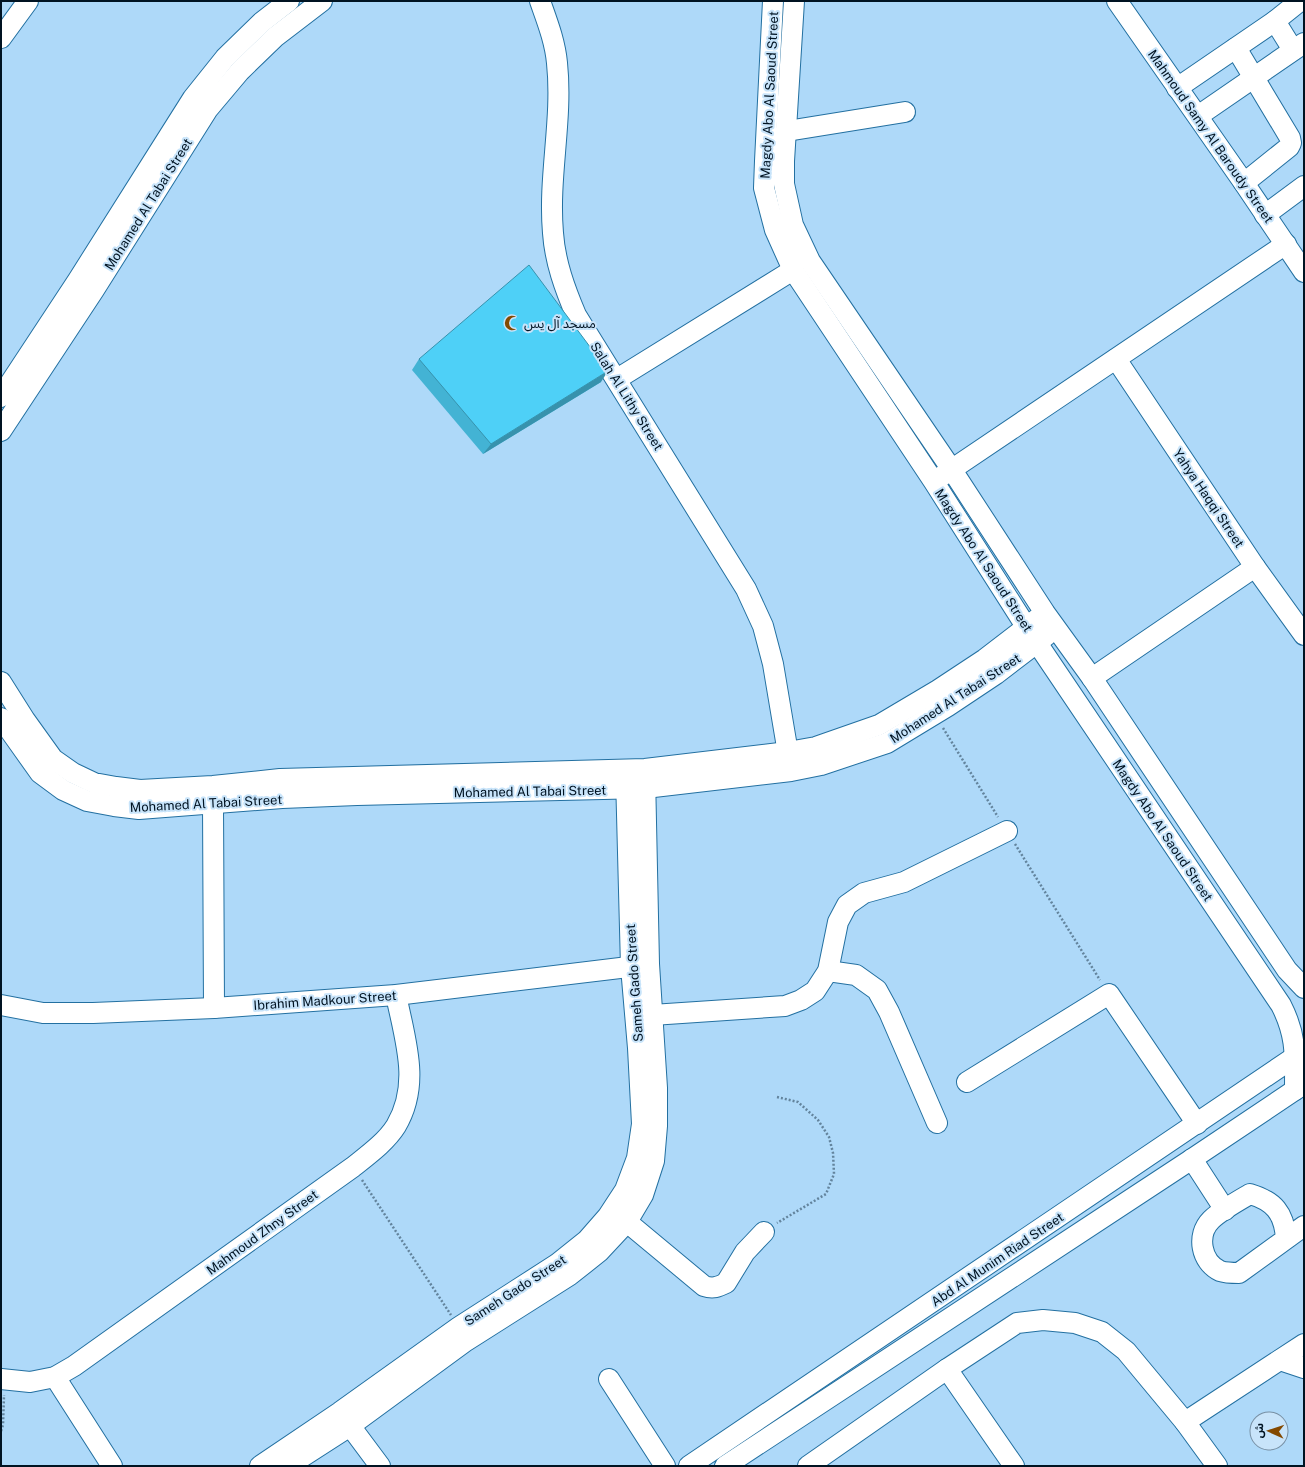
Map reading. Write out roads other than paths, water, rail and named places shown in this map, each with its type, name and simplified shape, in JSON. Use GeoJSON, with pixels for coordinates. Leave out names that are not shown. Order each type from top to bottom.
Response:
{"type":"FeatureCollection","features":[{"type":"Feature","properties":{"kind":"street"},"geometry":{"type":"LineString","coordinates":[[1,38],[28,1]]}},
{"type":"Feature","properties":{"kind":"street","name":"Mohamed Al Tabai Street"},"geometry":{"type":"LineString","coordinates":[[1,397],[83,273],[193,98],[226,58],[262,22],[289,1]]}},
{"type":"Feature","properties":{"kind":"street","name":"Mohamed Al Tabai Street"},"geometry":{"type":"LineString","coordinates":[[1,431],[94,290],[208,109],[240,71],[275,37],[322,1]]}},
{"type":"Feature","properties":{"kind":"street","name":"Salah Al Lithy Street"},"geometry":{"type":"LineString","coordinates":[[540,1],[550,30],[557,61],[559,92],[552,206],[552,234],[557,262],[565,289],[576,315],[750,596],[763,626],[773,664],[789,762]]}},
{"type":"Feature","properties":{"kind":"street","name":"Magdy Abo Al Saoud Street"},"geometry":{"type":"LineString","coordinates":[[773,1],[764,188],[774,230],[792,270],[934,482],[1032,635],[1281,1005],[1292,1030],[1299,1054],[1300,1087]]}},
{"type":"Feature","properties":{"kind":"street","name":"Magdy Abo Al Saoud Street"},"geometry":{"type":"LineString","coordinates":[[794,1],[784,184],[793,225],[810,261],[952,470],[1050,620],[1092,678],[1287,970],[1304,988]]}},
{"type":"Feature","properties":{"kind":"street","name":"Mahmoud Samy Al Baroudy Street"},"geometry":{"type":"LineString","coordinates":[[1117,1],[1198,116],[1304,272]]}},
{"type":"Feature","properties":{"kind":"street"},"geometry":{"type":"LineString","coordinates":[[1177,88],[1275,21],[1300,1]]}},
{"type":"Feature","properties":{"kind":"street"},"geometry":{"type":"LineString","coordinates":[[1198,116],[1298,47],[1275,21]]}},
{"type":"Feature","properties":{"kind":"street"},"geometry":{"type":"LineString","coordinates":[[1236,48],[1290,138],[1298,142]]}},
{"type":"Feature","properties":{"kind":"street"},"geometry":{"type":"LineString","coordinates":[[787,131],[905,112]]}},
{"type":"Feature","properties":{"kind":"street"},"geometry":{"type":"LineString","coordinates":[[1244,183],[1289,147],[1298,142]]}},
{"type":"Feature","properties":{"kind":"street"},"geometry":{"type":"LineString","coordinates":[[1265,215],[1304,186]]}},
{"type":"Feature","properties":{"kind":"street"},"geometry":{"type":"LineString","coordinates":[[934,482],[1286,244]]}},
{"type":"Feature","properties":{"kind":"street"},"geometry":{"type":"LineString","coordinates":[[617,379],[792,270]]}},
{"type":"Feature","properties":{"kind":"street","name":"Yahya Haqqi Street"},"geometry":{"type":"LineString","coordinates":[[1116,359],[1255,567],[1304,635]]}},
{"type":"Feature","properties":{"kind":"street"},"geometry":{"type":"LineString","coordinates":[[1092,678],[1255,567]]}},
{"type":"Feature","properties":{"kind":"street","name":"Mohamed Al Tabai Street"},"geometry":{"type":"LineString","coordinates":[[1,718],[40,773],[63,790],[87,801],[140,809],[213,804],[281,789],[357,776],[636,779],[789,762],[821,765],[887,743],[934,715],[996,674],[1032,635],[1050,620]]}},
{"type":"Feature","properties":{"kind":"street","name":"Mohamed Al Tabai Street"},"geometry":{"type":"LineString","coordinates":[[789,762],[816,747],[879,726],[985,659],[1032,635]]}},
{"type":"Feature","properties":{"kind":"street","name":"Mohamed Al Tabai Street"},"geometry":{"type":"LineString","coordinates":[[1,682],[25,720],[53,758],[73,773],[94,783],[140,790],[213,786],[281,789]]}},
{"type":"Feature","properties":{"kind":"street","name":"Sameh Gado Street"},"geometry":{"type":"LineString","coordinates":[[288,1466],[459,1327],[557,1264],[587,1240],[608,1216],[625,1190],[637,1158],[642,1124],[638,1048],[640,966],[636,779]]}},
{"type":"Feature","properties":{"kind":"street"},"geometry":{"type":"LineString","coordinates":[[213,804],[214,1008]]}},
{"type":"Feature","properties":{"kind":"street"},"geometry":{"type":"LineString","coordinates":[[652,1015],[784,1006],[801,1000],[815,991],[828,971],[838,922],[847,905],[864,893],[904,882],[1007,831]]}},
{"type":"Feature","properties":{"kind":"street"},"geometry":{"type":"LineString","coordinates":[[1255,967],[1276,952]]}},
{"type":"Feature","properties":{"kind":"street","name":"Sameh Gado Street"},"geometry":{"type":"LineString","coordinates":[[260,1466],[345,1419],[570,1275],[599,1252],[627,1222],[642,1195],[654,1161],[657,1126],[657,1088],[652,1015],[640,966]]}},
{"type":"Feature","properties":{"kind":"street","name":"Ibrahim Madkour Street"},"geometry":{"type":"LineString","coordinates":[[1,1005],[43,1013],[93,1013],[214,1008],[396,995],[640,966]]}},
{"type":"Feature","properties":{"kind":"street"},"geometry":{"type":"LineString","coordinates":[[828,971],[856,975],[877,990],[889,1012],[937,1123]]}},
{"type":"Feature","properties":{"kind":"street"},"geometry":{"type":"LineString","coordinates":[[967,1082],[1109,994],[1197,1124]]}},
{"type":"Feature","properties":{"kind":"street","name":"Mahmoud Zhny Street"},"geometry":{"type":"LineString","coordinates":[[3,1380],[30,1382],[55,1377],[74,1366],[353,1167],[379,1145],[395,1127],[406,1106],[410,1082],[408,1058],[396,995]]}},
{"type":"Feature","properties":{"kind":"street","name":"Abd Al Munim Riad Street"},"geometry":{"type":"LineString","coordinates":[[689,1466],[1299,1054]]}},
{"type":"Feature","properties":{"kind":"street","name":"Abd Al Munim Riad Street"},"geometry":{"type":"LineString","coordinates":[[725,1466],[1300,1087]]}},
{"type":"Feature","properties":{"kind":"street"},"geometry":{"type":"LineString","coordinates":[[1192,1159],[1225,1210]]}},
{"type":"Feature","properties":{"kind":"street"},"geometry":{"type":"LineString","coordinates":[[1286,1238],[1285,1226],[1280,1214],[1272,1204],[1262,1198],[1250,1194],[1211,1220],[1205,1228],[1202,1238],[1202,1248],[1205,1257],[1211,1265],[1219,1270],[1229,1273],[1239,1273],[1304,1226]]}},
{"type":"Feature","properties":{"kind":"street"},"geometry":{"type":"LineString","coordinates":[[627,1222],[704,1286],[710,1288],[716,1288],[726,1283],[745,1252],[764,1232]]}},
{"type":"Feature","properties":{"kind":"street"},"geometry":{"type":"LineString","coordinates":[[808,1466],[947,1369],[1017,1323],[1043,1320],[1075,1323],[1102,1332],[1126,1351],[1185,1422],[1217,1466]]}},
{"type":"Feature","properties":{"kind":"street"},"geometry":{"type":"LineString","coordinates":[[1185,1422],[1304,1344]]}},
{"type":"Feature","properties":{"kind":"street"},"geometry":{"type":"LineString","coordinates":[[1280,1360],[1304,1368]]}},
{"type":"Feature","properties":{"kind":"street"},"geometry":{"type":"LineString","coordinates":[[947,1369],[1014,1466]]}},
{"type":"Feature","properties":{"kind":"street"},"geometry":{"type":"LineString","coordinates":[[55,1377],[112,1466]]}},
{"type":"Feature","properties":{"kind":"street"},"geometry":{"type":"LineString","coordinates":[[609,1379],[665,1466]]}},
{"type":"Feature","properties":{"kind":"street"},"geometry":{"type":"LineString","coordinates":[[345,1419],[380,1466]]}},
{"type":"Feature","properties":{"kind":"place","name":"مسجد آل يس"},"geometry":{"type":"Point","coordinates":[512,323]}}]}
